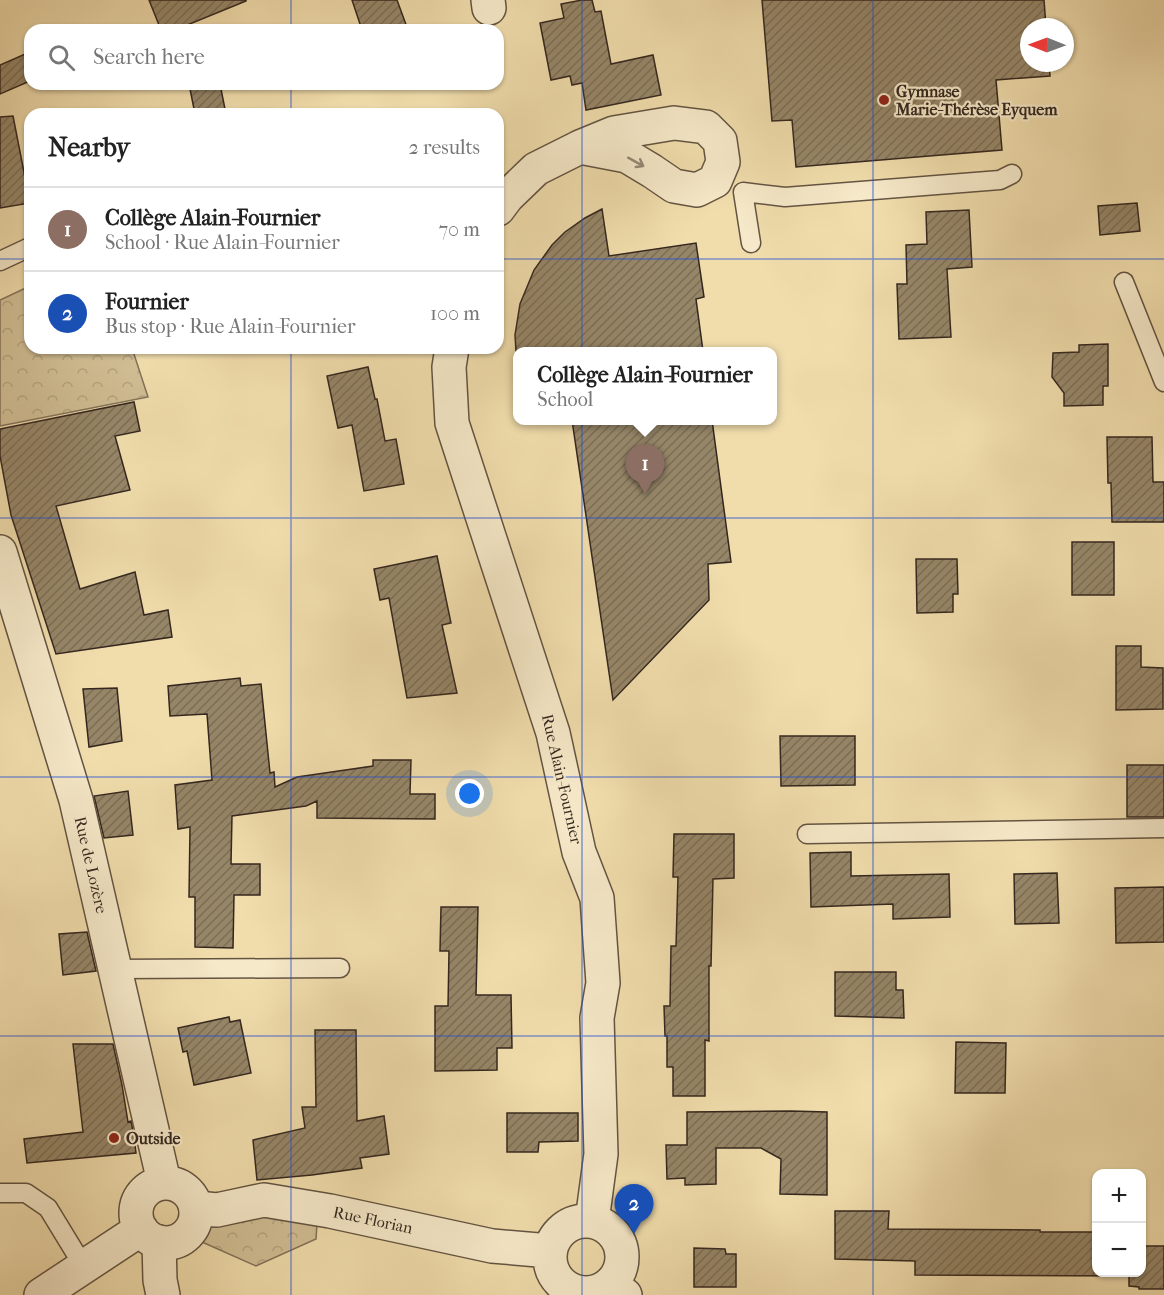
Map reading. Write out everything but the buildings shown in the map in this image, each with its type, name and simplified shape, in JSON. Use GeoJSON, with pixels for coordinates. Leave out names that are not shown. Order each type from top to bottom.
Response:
{"type":"FeatureCollection","features":[{"type":"Feature","properties":{"kind":"street"},"geometry":{"type":"LineString","coordinates":[[504,201],[536,169],[580,147],[614,133],[674,123],[706,127],[720,141],[729,186],[697,190],[674,186],[627,156],[580,147]]}},
{"type":"Feature","properties":{"kind":"street","name":"Rue Alain-Fournier"},"geometry":{"type":"LineString","coordinates":[[451,354],[449,367],[452,423],[553,733],[579,852],[597,898],[603,983],[597,1018],[601,1154],[592,1221]]}},
{"type":"Feature","properties":{"kind":"street","name":"Rue de Lozère"},"geometry":{"type":"LineString","coordinates":[[0,552],[76,800],[164,1182]]}},
{"type":"Feature","properties":{"kind":"street"},"geometry":{"type":"LineString","coordinates":[[41,1295],[84,1267],[150,1236],[177,1241],[185,1237],[195,1224],[194,1199],[182,1186],[164,1182],[145,1191],[136,1209],[136,1219],[150,1236],[163,1295]]}},
{"type":"Feature","properties":{"kind":"street","name":"Rue Florian"},"geometry":{"type":"LineString","coordinates":[[196,1208],[217,1210],[264,1200],[330,1211],[492,1246],[550,1251]]}},
{"type":"Feature","properties":{"kind":"street"},"geometry":{"type":"LineString","coordinates":[[592,1221],[603,1225],[619,1241],[622,1253],[621,1264],[617,1275],[605,1292],[581,1293],[570,1290],[553,1274],[549,1263],[550,1251],[553,1240],[569,1224],[592,1221]]}},
{"type":"Feature","properties":{"kind":"lane"},"geometry":{"type":"LineString","coordinates":[[729,186],[785,197],[1000,180],[1012,174]]}},
{"type":"Feature","properties":{"kind":"lane"},"geometry":{"type":"LineString","coordinates":[[729,186],[751,243]]}},
{"type":"Feature","properties":{"kind":"lane"},"geometry":{"type":"LineString","coordinates":[[0,261],[24,250]]}},
{"type":"Feature","properties":{"kind":"lane"},"geometry":{"type":"LineString","coordinates":[[1124,282],[1164,382]]}},
{"type":"Feature","properties":{"kind":"lane"},"geometry":{"type":"LineString","coordinates":[[807,834],[1164,828]]}},
{"type":"Feature","properties":{"kind":"lane"},"geometry":{"type":"LineString","coordinates":[[115,969],[340,968]]}},
{"type":"Feature","properties":{"kind":"lane"},"geometry":{"type":"LineString","coordinates":[[0,1193],[26,1193],[48,1208],[84,1267]]}},
{"type":"Feature","properties":{"kind":"green space"},"geometry":{"type":"Polygon","coordinates":[[[24,289],[24,354],[134,354],[148,397],[0,426],[0,300],[24,289]]]}},
{"type":"Feature","properties":{"kind":"green space"},"geometry":{"type":"Polygon","coordinates":[[[318,1209],[316,1239],[256,1266],[202,1242],[207,1219],[318,1209]]]}},
{"type":"Feature","properties":{"kind":"place","name":"Gymnase Marie-Thérèse Eyquem"},"geometry":{"type":"Point","coordinates":[884,100]}},
{"type":"Feature","properties":{"kind":"place","name":"Collège Alain-Fournier"},"geometry":{"type":"Point","coordinates":[645,494]}},
{"type":"Feature","properties":{"kind":"place","name":"Outside"},"geometry":{"type":"Point","coordinates":[114,1138]}},
{"type":"Feature","properties":{"kind":"place","name":"Fournier"},"geometry":{"type":"Point","coordinates":[634,1234]}}]}
